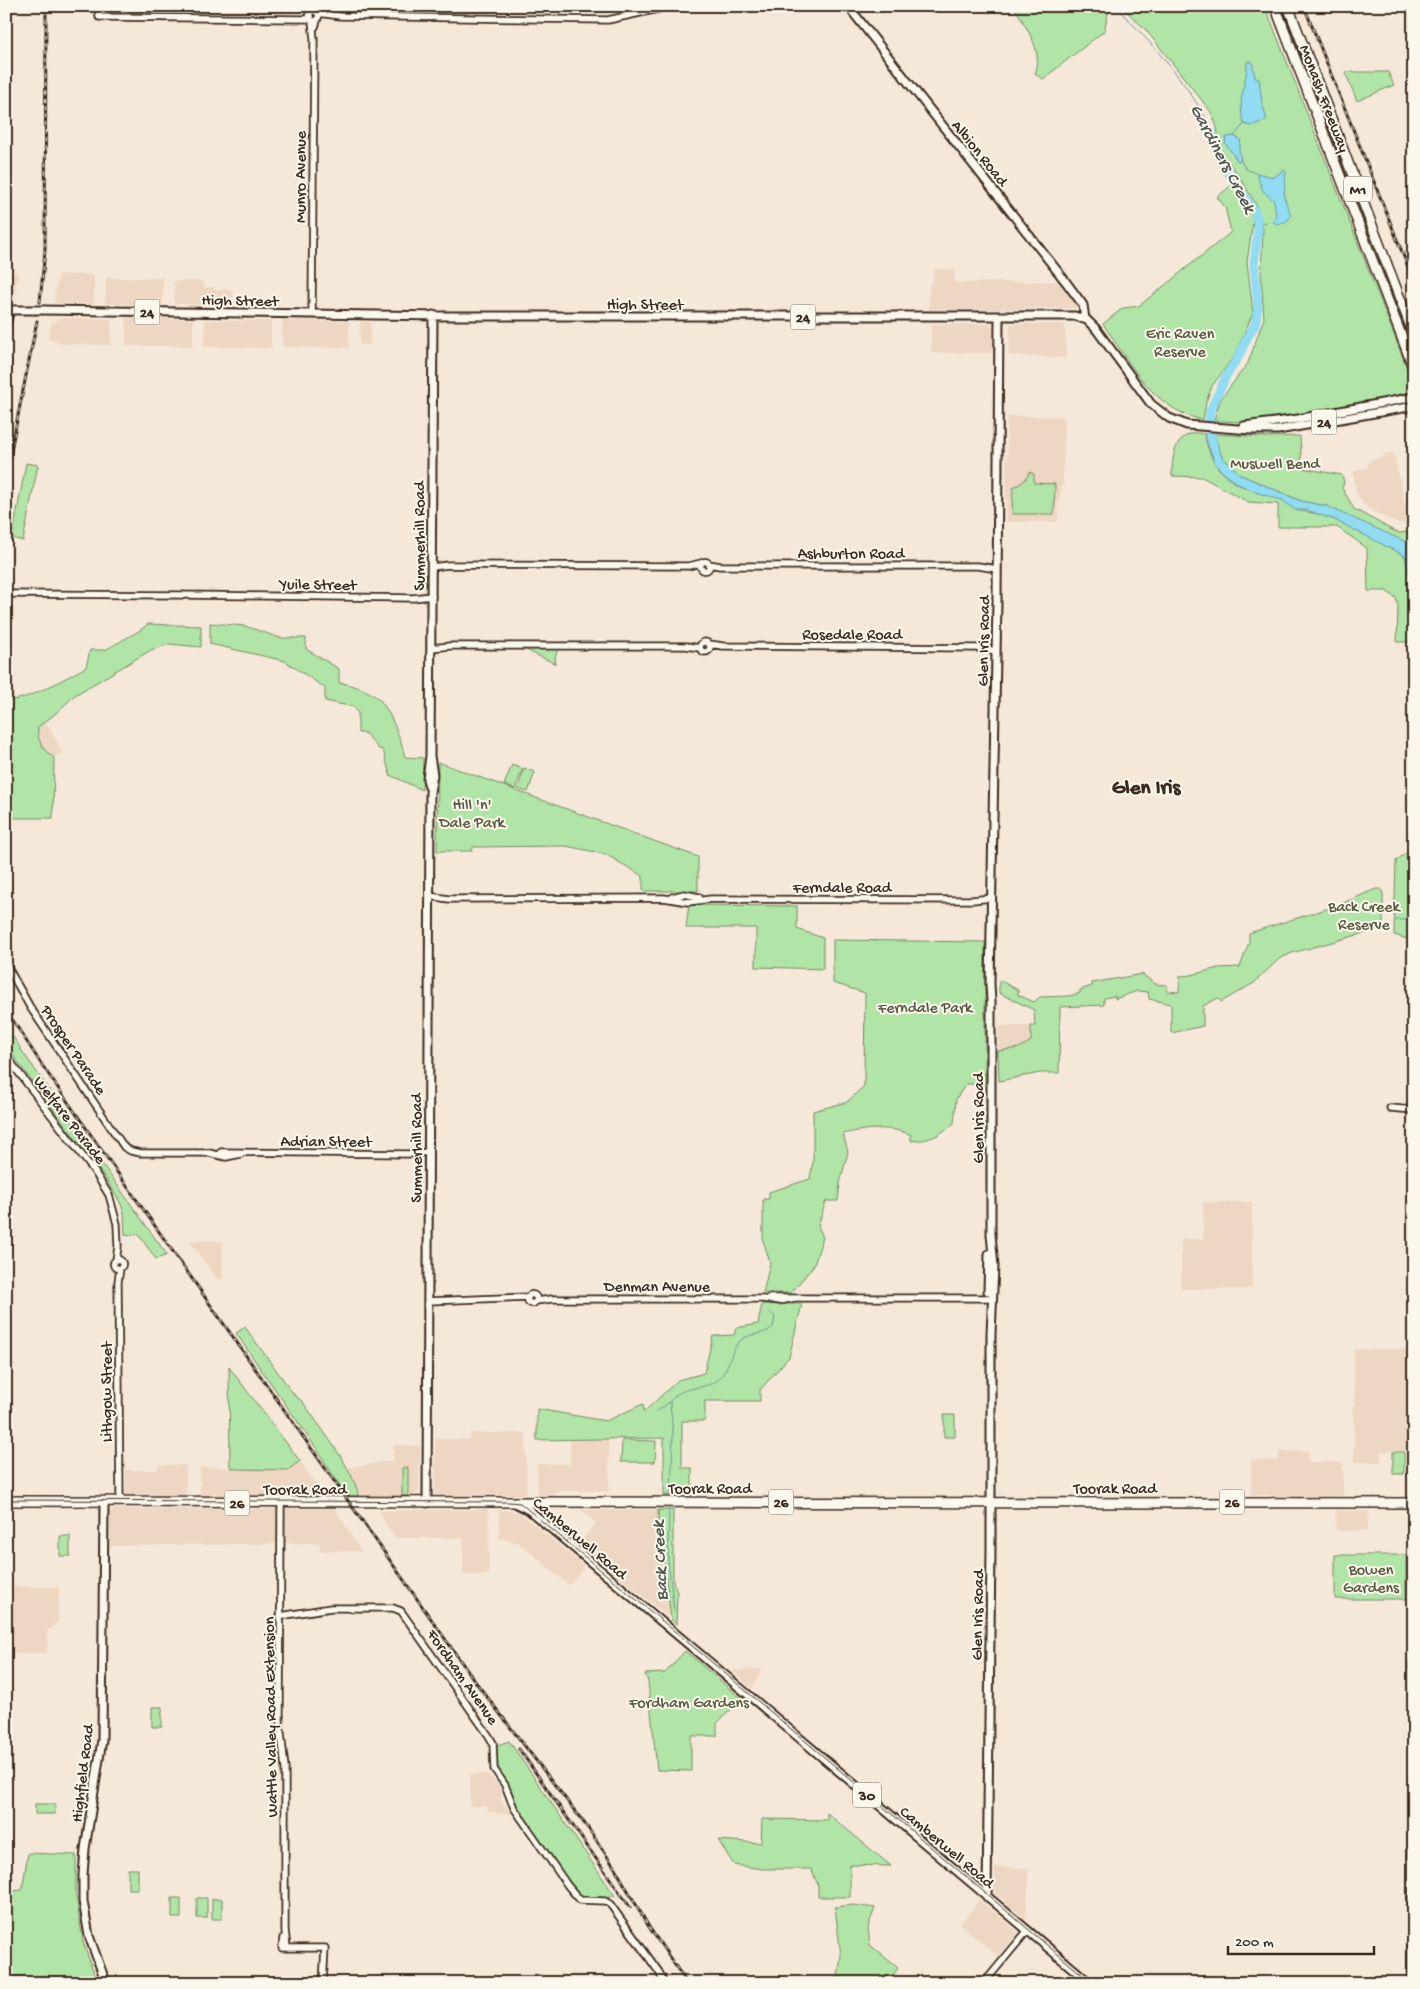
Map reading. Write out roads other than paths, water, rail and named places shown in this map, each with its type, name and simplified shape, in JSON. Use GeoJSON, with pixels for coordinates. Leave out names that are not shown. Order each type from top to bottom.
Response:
{"type":"FeatureCollection","features":[{"type":"Feature","properties":{"kind":"highway","name":"Monash Freeway"},"geometry":{"type":"LineString","coordinates":[[1275,6],[1414,370]]}},
{"type":"Feature","properties":{"kind":"highway","name":"Monash Freeway"},"geometry":{"type":"LineString","coordinates":[[1288,6],[1414,335]]}},
{"type":"Feature","properties":{"kind":"highway","name":"Toorak Road"},"geometry":{"type":"LineString","coordinates":[[6,1501],[281,1503],[1414,1503]]}},
{"type":"Feature","properties":{"kind":"main road","name":"Albion Road"},"geometry":{"type":"LineString","coordinates":[[848,6],[1066,282],[1083,305],[1085,319]]}},
{"type":"Feature","properties":{"kind":"main road","name":"High Street"},"geometry":{"type":"LineString","coordinates":[[8,310],[433,316],[1075,316],[1085,319]]}},
{"type":"Feature","properties":{"kind":"main road","name":"Summerhill Road"},"geometry":{"type":"LineString","coordinates":[[427,1503],[429,899],[430,792],[433,775],[430,756],[433,316]]}},
{"type":"Feature","properties":{"kind":"main road","name":"Glen Iris Road"},"geometry":{"type":"LineString","coordinates":[[987,1896],[991,1502],[992,1002],[990,984],[992,966],[999,317]]}},
{"type":"Feature","properties":{"kind":"main road","name":"24"},"geometry":{"type":"LineString","coordinates":[[1085,319],[1096,329],[1135,384],[1156,409],[1180,422],[1202,427],[1259,430],[1287,429],[1414,406]]}},
{"type":"Feature","properties":{"kind":"main road","name":"24"},"geometry":{"type":"LineString","coordinates":[[1234,428],[1298,419],[1414,397]]}},
{"type":"Feature","properties":{"kind":"main road","name":"Glen Iris Road"},"geometry":{"type":"LineString","coordinates":[[990,1301],[994,1266],[991,1234]]}},
{"type":"Feature","properties":{"kind":"main road","name":"Highfield Road"},"geometry":{"type":"LineString","coordinates":[[104,1502],[102,1740],[85,1849],[83,1901],[89,1936],[106,1983]]}},
{"type":"Feature","properties":{"kind":"main road"},"geometry":{"type":"LineString","coordinates":[[537,1517],[536,1507],[544,1502]]}},
{"type":"Feature","properties":{"kind":"main road","name":"Camberwell Road"},"geometry":{"type":"LineString","coordinates":[[511,1503],[524,1507],[537,1517],[1090,1983]]}},
{"type":"Feature","properties":{"kind":"street"},"geometry":{"type":"LineString","coordinates":[[98,6],[99,17],[290,18],[314,14],[604,20],[672,6]]}},
{"type":"Feature","properties":{"kind":"street","name":"Munro Avenue"},"geometry":{"type":"LineString","coordinates":[[312,314],[314,14]]}},
{"type":"Feature","properties":{"kind":"street"},"geometry":{"type":"LineString","coordinates":[[6,327],[8,310]]}},
{"type":"Feature","properties":{"kind":"street","name":"Ashburton Road"},"geometry":{"type":"LineString","coordinates":[[432,565],[701,566],[705,562],[709,566],[997,566]]}},
{"type":"Feature","properties":{"kind":"street","name":"Yuile Street"},"geometry":{"type":"LineString","coordinates":[[6,594],[432,598]]}},
{"type":"Feature","properties":{"kind":"street","name":"Rosedale Road"},"geometry":{"type":"LineString","coordinates":[[431,646],[701,646],[704,642],[709,647],[996,648]]}},
{"type":"Feature","properties":{"kind":"street","name":"Ferndale Road"},"geometry":{"type":"LineString","coordinates":[[429,899],[664,898],[688,902],[711,899],[992,901]]}},
{"type":"Feature","properties":{"kind":"street","name":"Prosper Parade"},"geometry":{"type":"LineString","coordinates":[[7,966],[27,1003],[124,1148]]}},
{"type":"Feature","properties":{"kind":"street","name":"Welfare Parade"},"geometry":{"type":"LineString","coordinates":[[6,1056],[102,1182],[111,1200],[116,1218],[119,1261]]}},
{"type":"Feature","properties":{"kind":"street"},"geometry":{"type":"LineString","coordinates":[[1390,1108],[1414,1110]]}},
{"type":"Feature","properties":{"kind":"street","name":"Adrian Street"},"geometry":{"type":"LineString","coordinates":[[124,1148],[135,1153],[428,1154]]}},
{"type":"Feature","properties":{"kind":"street","name":"Lithgow Street"},"geometry":{"type":"LineString","coordinates":[[119,1261],[123,1265],[118,1268],[120,1502]]}},
{"type":"Feature","properties":{"kind":"street","name":"Denman Avenue"},"geometry":{"type":"LineString","coordinates":[[428,1300],[528,1299],[532,1304],[536,1298],[762,1299],[783,1301],[795,1298],[990,1301]]}},
{"type":"Feature","properties":{"kind":"street","name":"Wattle Valley Road Extension"},"geometry":{"type":"LineString","coordinates":[[281,1503],[280,1728],[285,1768],[284,1948],[323,1948],[323,1983]]}},
{"type":"Feature","properties":{"kind":"street","name":"Fordham Avenue"},"geometry":{"type":"LineString","coordinates":[[280,1616],[331,1608],[393,1608],[400,1610],[490,1736],[494,1768],[505,1785],[512,1806],[568,1886],[580,1900],[605,1901],[610,1904],[653,1966],[662,1983]]}},
{"type":"Feature","properties":{"kind":"street"},"geometry":{"type":"LineString","coordinates":[[1411,1983],[1414,1611]]}},
{"type":"Feature","properties":{"kind":"street"},"geometry":{"type":"LineString","coordinates":[[984,1983],[1028,1930]]}},
{"type":"Feature","properties":{"kind":"water"},"geometry":{"type":"Polygon","coordinates":[[[1252,61],[1255,78],[1259,79],[1262,103],[1267,120],[1251,126],[1244,124],[1241,99],[1247,62],[1252,61]]]}},
{"type":"Feature","properties":{"kind":"water"},"geometry":{"type":"Polygon","coordinates":[[[1234,136],[1241,140],[1239,150],[1241,161],[1238,161],[1225,143],[1226,137],[1234,136]]]}},
{"type":"Feature","properties":{"kind":"water"},"geometry":{"type":"Polygon","coordinates":[[[1284,170],[1286,172],[1284,197],[1291,216],[1286,222],[1277,224],[1272,221],[1276,215],[1274,201],[1263,191],[1256,173],[1274,177],[1284,170]]]}},
{"type":"Feature","properties":{"kind":"water"},"geometry":{"type":"Polygon","coordinates":[[[1204,434],[1214,434],[1222,457],[1241,475],[1301,501],[1326,506],[1411,544],[1414,547],[1414,582],[1408,570],[1405,556],[1335,520],[1306,510],[1295,510],[1282,500],[1240,485],[1222,472],[1215,463],[1204,434]]]}},
{"type":"Feature","properties":{"kind":"waterway","name":"Gardiners Creek"},"geometry":{"type":"LineString","coordinates":[[1115,6],[1170,66],[1194,99],[1213,133]]}},
{"type":"Feature","properties":{"kind":"waterway"},"geometry":{"type":"LineString","coordinates":[[1234,136],[1244,124]]}},
{"type":"Feature","properties":{"kind":"waterway","name":"Gardiners Creek"},"geometry":{"type":"LineString","coordinates":[[1213,133],[1222,163],[1256,213],[1258,229],[1254,264],[1258,307],[1255,325],[1238,358],[1226,376],[1210,411],[1209,427],[1213,445]]}},
{"type":"Feature","properties":{"kind":"waterway"},"geometry":{"type":"LineString","coordinates":[[1241,161],[1246,169],[1256,173]]}},
{"type":"Feature","properties":{"kind":"waterway"},"geometry":{"type":"LineString","coordinates":[[1258,224],[1267,222]]}},
{"type":"Feature","properties":{"kind":"waterway","name":"Back Creek"},"geometry":{"type":"LineString","coordinates":[[1396,920],[1414,922]]}},
{"type":"Feature","properties":{"kind":"waterway","name":"Back Creek"},"geometry":{"type":"LineString","coordinates":[[656,1411],[681,1392],[710,1384],[719,1379],[741,1340],[765,1332],[773,1327],[775,1317],[770,1312]]}},
{"type":"Feature","properties":{"kind":"waterway","name":"Back Creek"},"geometry":{"type":"LineString","coordinates":[[670,1402],[673,1434],[671,1494]]}},
{"type":"Feature","properties":{"kind":"waterway","name":"Back Creek"},"geometry":{"type":"LineString","coordinates":[[669,1510],[668,1560],[674,1611]]}},
{"type":"Feature","properties":{"kind":"tram line"},"geometry":{"type":"LineString","coordinates":[[6,1500],[520,1503],[1092,1983]]}},
{"type":"Feature","properties":{"kind":"railway"},"geometry":{"type":"LineString","coordinates":[[40,302],[45,250],[46,6]]}},
{"type":"Feature","properties":{"kind":"railway"},"geometry":{"type":"LineString","coordinates":[[1304,6],[1414,282]]}},
{"type":"Feature","properties":{"kind":"railway"},"geometry":{"type":"LineString","coordinates":[[6,475],[37,321]]}},
{"type":"Feature","properties":{"kind":"railway"},"geometry":{"type":"LineString","coordinates":[[6,1010],[44,1068],[474,1680],[588,1828],[615,1868],[649,1927],[687,1983]]}},
{"type":"Feature","properties":{"kind":"railway"},"geometry":{"type":"LineString","coordinates":[[519,1749],[630,1907]]}},
{"type":"Feature","properties":{"kind":"district","name":"Glen Iris"},"geometry":{"type":"Point","coordinates":[1146,786]}},
{"type":"Feature","properties":{"kind":"park label","name":"Eric Raven Reserve"},"geometry":{"type":"Point","coordinates":[1180,341]}},
{"type":"Feature","properties":{"kind":"park label","name":"Muswell Bend"},"geometry":{"type":"Point","coordinates":[1275,462]}},
{"type":"Feature","properties":{"kind":"park label","name":"Hill 'n' Dale Park"},"geometry":{"type":"Point","coordinates":[472,812]}},
{"type":"Feature","properties":{"kind":"park label","name":"Back Creek Reserve"},"geometry":{"type":"Point","coordinates":[1364,914]}},
{"type":"Feature","properties":{"kind":"park label","name":"Ferndale Park"},"geometry":{"type":"Point","coordinates":[925,1006]}},
{"type":"Feature","properties":{"kind":"park label","name":"Bowen Gardens"},"geometry":{"type":"Point","coordinates":[1371,1577]}},
{"type":"Feature","properties":{"kind":"park label","name":"Fordham Gardens"},"geometry":{"type":"Point","coordinates":[689,1701]}}]}
